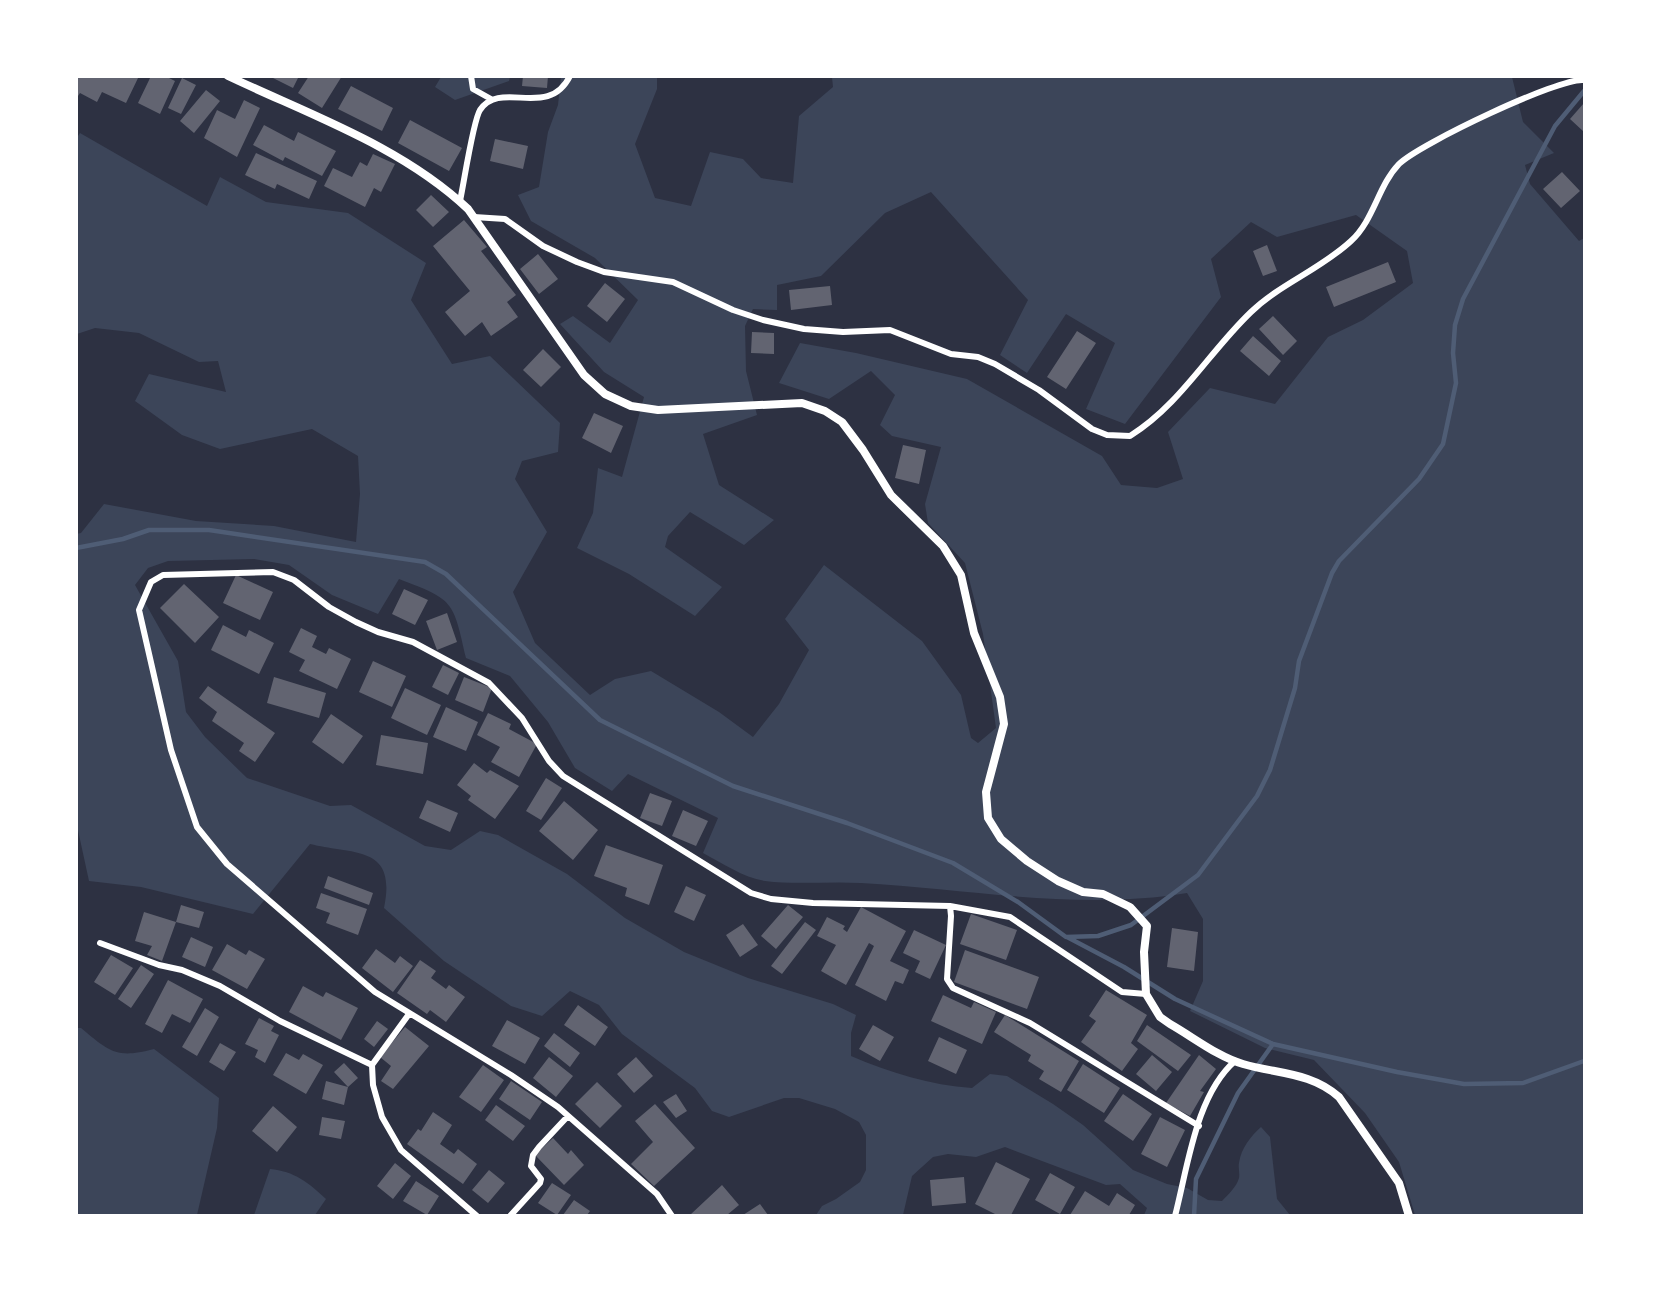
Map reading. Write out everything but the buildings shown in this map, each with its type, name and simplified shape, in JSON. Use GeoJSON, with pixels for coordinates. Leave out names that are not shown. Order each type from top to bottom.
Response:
{"type":"FeatureCollection","features":[{"type":"Feature","properties":{"kind":"street"},"geometry":{"type":"LineString","coordinates":[[228,76],[387,151],[421,171],[460,201],[474,217],[584,375],[605,394],[631,406],[658,410],[802,403],[825,411],[842,422],[863,450],[891,495],[943,546],[961,575],[974,633],[1000,696],[1004,724],[986,792],[987,818],[1001,838],[1027,861],[1058,881],[1083,892],[1103,894],[1130,907],[1147,926],[1144,952],[1146,994],[1161,1017],[1170,1024],[1239,1063],[1307,1077],[1327,1086],[1339,1097],[1399,1183],[1409,1215]]}},
{"type":"Feature","properties":{"kind":"street"},"geometry":{"type":"LineString","coordinates":[[471,76],[473,89],[491,99]]}},
{"type":"Feature","properties":{"kind":"street"},"geometry":{"type":"LineString","coordinates":[[460,201],[477,116],[491,99],[497,97],[538,99],[551,96],[570,76]]}},
{"type":"Feature","properties":{"kind":"street"},"geometry":{"type":"LineString","coordinates":[[474,217],[505,219],[543,246],[577,262],[604,272],[674,282],[733,309],[764,320],[804,329],[843,332],[890,330],[951,354],[978,357],[995,364],[1039,390],[1092,429],[1107,435],[1130,436],[1142,429],[1180,392],[1252,310],[1352,240],[1367,219],[1388,177],[1418,148],[1541,90],[1575,79],[1584,80]]}},
{"type":"Feature","properties":{"kind":"street"},"geometry":{"type":"LineString","coordinates":[[672,1215],[657,1194],[568,1116],[511,1075],[375,992],[227,864],[197,827],[171,750],[139,610],[150,582],[163,575],[256,571],[273,572],[294,580],[329,607],[356,622],[378,632],[413,642],[489,683],[522,718],[549,762],[562,776],[751,893],[771,899],[813,903],[950,906],[1010,917],[1122,992],[1146,994]]}},
{"type":"Feature","properties":{"kind":"street"},"geometry":{"type":"LineString","coordinates":[[950,906],[947,979],[953,988],[1030,1023],[1199,1126]]}},
{"type":"Feature","properties":{"kind":"street"},"geometry":{"type":"LineString","coordinates":[[100,943],[159,965],[182,970],[220,987],[280,1021],[372,1065]]}},
{"type":"Feature","properties":{"kind":"street"},"geometry":{"type":"LineString","coordinates":[[409,1014],[372,1065],[373,1085],[382,1117],[401,1150],[477,1215]]}},
{"type":"Feature","properties":{"kind":"street"},"geometry":{"type":"LineString","coordinates":[[1174,1215],[1204,1102],[1213,1084],[1239,1063]]}},
{"type":"Feature","properties":{"kind":"street"},"geometry":{"type":"LineString","coordinates":[[510,1215],[540,1184],[541,1179],[531,1166],[533,1155],[568,1116]]}},
{"type":"Feature","properties":{"kind":"shaded area"},"geometry":{"type":"Polygon","coordinates":[[[441,77],[510,77],[509,81],[455,100],[435,87],[441,77]]]}},
{"type":"Feature","properties":{"kind":"shaded area"},"geometry":{"type":"Polygon","coordinates":[[[561,77],[657,77],[657,89],[635,144],[655,198],[691,206],[710,152],[743,159],[761,178],[793,183],[799,116],[833,87],[832,77],[1512,77],[1523,122],[1554,153],[1525,165],[1530,184],[1579,241],[1584,238],[1584,1215],[1415,1215],[1399,1162],[1365,1113],[1314,1060],[1265,1048],[1190,1011],[1203,981],[1203,919],[1187,893],[1106,900],[1065,899],[861,883],[789,883],[749,877],[725,865],[703,853],[718,818],[628,774],[612,791],[575,768],[548,722],[510,676],[466,658],[458,624],[448,605],[431,592],[399,579],[378,614],[332,595],[289,565],[254,559],[168,561],[148,568],[135,585],[178,661],[186,712],[205,737],[247,778],[330,806],[351,805],[425,846],[451,850],[480,831],[498,835],[567,874],[625,918],[684,952],[748,978],[833,1004],[856,1015],[851,1033],[851,1056],[911,1077],[956,1086],[972,1088],[990,1074],[1007,1076],[1083,1125],[1133,1170],[1167,1184],[1187,1188],[1208,1200],[1222,1201],[1234,1187],[1239,1178],[1240,1158],[1244,1147],[1261,1127],[1270,1137],[1277,1199],[1290,1215],[1144,1215],[1147,1208],[1120,1184],[1106,1185],[1005,1147],[976,1157],[948,1154],[933,1157],[912,1176],[903,1215],[816,1215],[822,1206],[860,1182],[866,1170],[866,1135],[859,1122],[835,1109],[799,1098],[784,1098],[729,1117],[712,1111],[695,1088],[622,1034],[599,1005],[570,991],[542,1016],[511,1006],[444,961],[384,908],[386,888],[384,873],[378,863],[369,856],[310,844],[253,914],[141,887],[89,881],[76,821],[76,534],[81,533],[104,504],[196,521],[274,526],[356,542],[360,494],[358,456],[312,429],[220,449],[182,435],[135,401],[149,374],[226,392],[218,361],[199,362],[139,333],[95,328],[77,334],[76,139],[80,133],[207,206],[220,177],[266,202],[348,213],[426,263],[411,300],[452,364],[490,356],[560,423],[558,452],[522,461],[515,479],[547,532],[513,592],[535,643],[590,695],[615,679],[651,671],[719,712],[753,737],[779,704],[809,650],[785,619],[824,565],[922,641],[961,695],[971,738],[978,743],[996,728],[983,634],[965,563],[928,523],[925,504],[941,447],[892,436],[880,425],[895,395],[871,371],[829,399],[779,383],[800,343],[856,353],[967,379],[1102,456],[1121,485],[1157,488],[1183,479],[1168,432],[1210,388],[1275,404],[1328,337],[1363,320],[1413,283],[1407,251],[1356,215],[1277,237],[1251,222],[1211,259],[1221,297],[1125,424],[1086,409],[1115,343],[1066,314],[1027,373],[1000,355],[1028,300],[931,192],[885,213],[821,276],[777,285],[777,310],[753,309],[745,326],[746,371],[757,415],[703,434],[719,485],[774,520],[744,545],[690,512],[668,536],[665,547],[722,587],[695,616],[629,574],[577,548],[593,513],[598,468],[622,477],[644,397],[604,372],[560,324],[573,316],[610,343],[638,300],[595,258],[531,221],[518,195],[539,187],[548,132],[558,105],[561,77]]]}},
{"type":"Feature","properties":{"kind":"shaded area"},"geometry":{"type":"Polygon","coordinates":[[[77,1028],[81,1028],[99,1043],[114,1051],[131,1053],[154,1049],[219,1098],[217,1128],[197,1215],[77,1215],[77,1028]]]}},
{"type":"Feature","properties":{"kind":"shaded area"},"geometry":{"type":"Polygon","coordinates":[[[270,1169],[286,1172],[301,1179],[326,1199],[315,1215],[254,1215],[270,1169]]]}},
{"type":"Feature","properties":{"kind":"waterway"},"geometry":{"type":"LineString","coordinates":[[76,548],[123,539],[149,530],[209,530],[425,562],[446,574],[600,720],[733,786],[847,823],[953,863],[1018,902],[1066,937],[1098,936],[1131,925],[1198,875],[1257,796],[1270,770],[1295,688],[1299,661],[1332,573],[1339,561],[1419,479],[1443,444],[1456,383],[1453,353],[1455,325],[1463,299],[1555,126],[1584,91]]}},
{"type":"Feature","properties":{"kind":"waterway"},"geometry":{"type":"LineString","coordinates":[[1067,937],[1124,967],[1175,999],[1273,1044],[1397,1072],[1464,1084],[1523,1083],[1584,1061]]}},
{"type":"Feature","properties":{"kind":"waterway"},"geometry":{"type":"LineString","coordinates":[[1194,1216],[1196,1179],[1238,1093],[1273,1044]]}}]}
